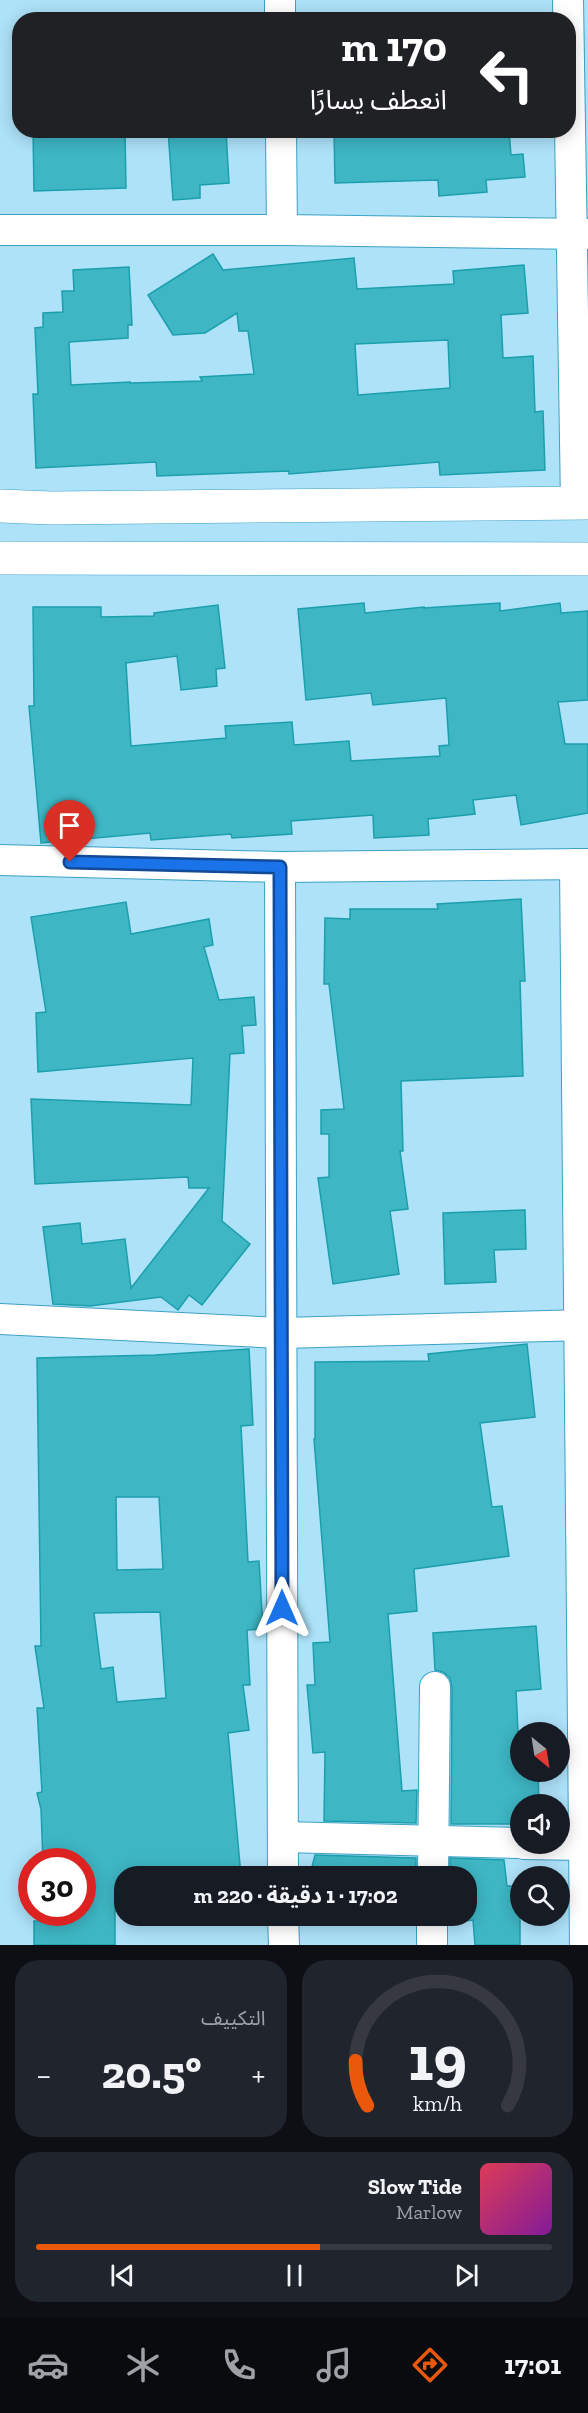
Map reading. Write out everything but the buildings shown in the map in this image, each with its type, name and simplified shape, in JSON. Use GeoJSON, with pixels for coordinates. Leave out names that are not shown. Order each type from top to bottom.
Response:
{"type":"FeatureCollection","features":[{"type":"Feature","properties":{"kind":"street"},"geometry":{"type":"LineString","coordinates":[[281,138],[282,230]]}},
{"type":"Feature","properties":{"kind":"street"},"geometry":{"type":"LineString","coordinates":[[0,506],[63,508],[582,503],[581,234],[576,138]]}},
{"type":"Feature","properties":{"kind":"street"},"geometry":{"type":"LineString","coordinates":[[0,230],[282,230],[581,234]]}},
{"type":"Feature","properties":{"kind":"street"},"geometry":{"type":"LineString","coordinates":[[0,558],[588,559]]}},
{"type":"Feature","properties":{"kind":"street"},"geometry":{"type":"LineString","coordinates":[[0,860],[280,867],[581,864],[585,1453],[583,1845],[586,1884],[585,1945]]}},
{"type":"Feature","properties":{"kind":"street"},"geometry":{"type":"LineString","coordinates":[[280,867],[283,1866]]}},
{"type":"Feature","properties":{"kind":"street"},"geometry":{"type":"LineString","coordinates":[[0,1319],[281,1333],[584,1325]]}},
{"type":"Feature","properties":{"kind":"street"},"geometry":{"type":"LineString","coordinates":[[433,1866],[435,1687]]}},
{"type":"Feature","properties":{"kind":"street"},"geometry":{"type":"LineString","coordinates":[[283,1837],[510,1843]]}},
{"type":"Feature","properties":{"kind":"street"},"geometry":{"type":"LineString","coordinates":[[570,1845],[583,1845]]}},
{"type":"Feature","properties":{"kind":"street"},"geometry":{"type":"LineString","coordinates":[[283,1926],[284,1945]]}},
{"type":"Feature","properties":{"kind":"street"},"geometry":{"type":"LineString","coordinates":[[432,1926],[432,1945]]}},
{"type":"Feature","properties":{"kind":"route"},"geometry":{"type":"LineString","coordinates":[[70,862],[280,867],[282,1608]]}}]}
